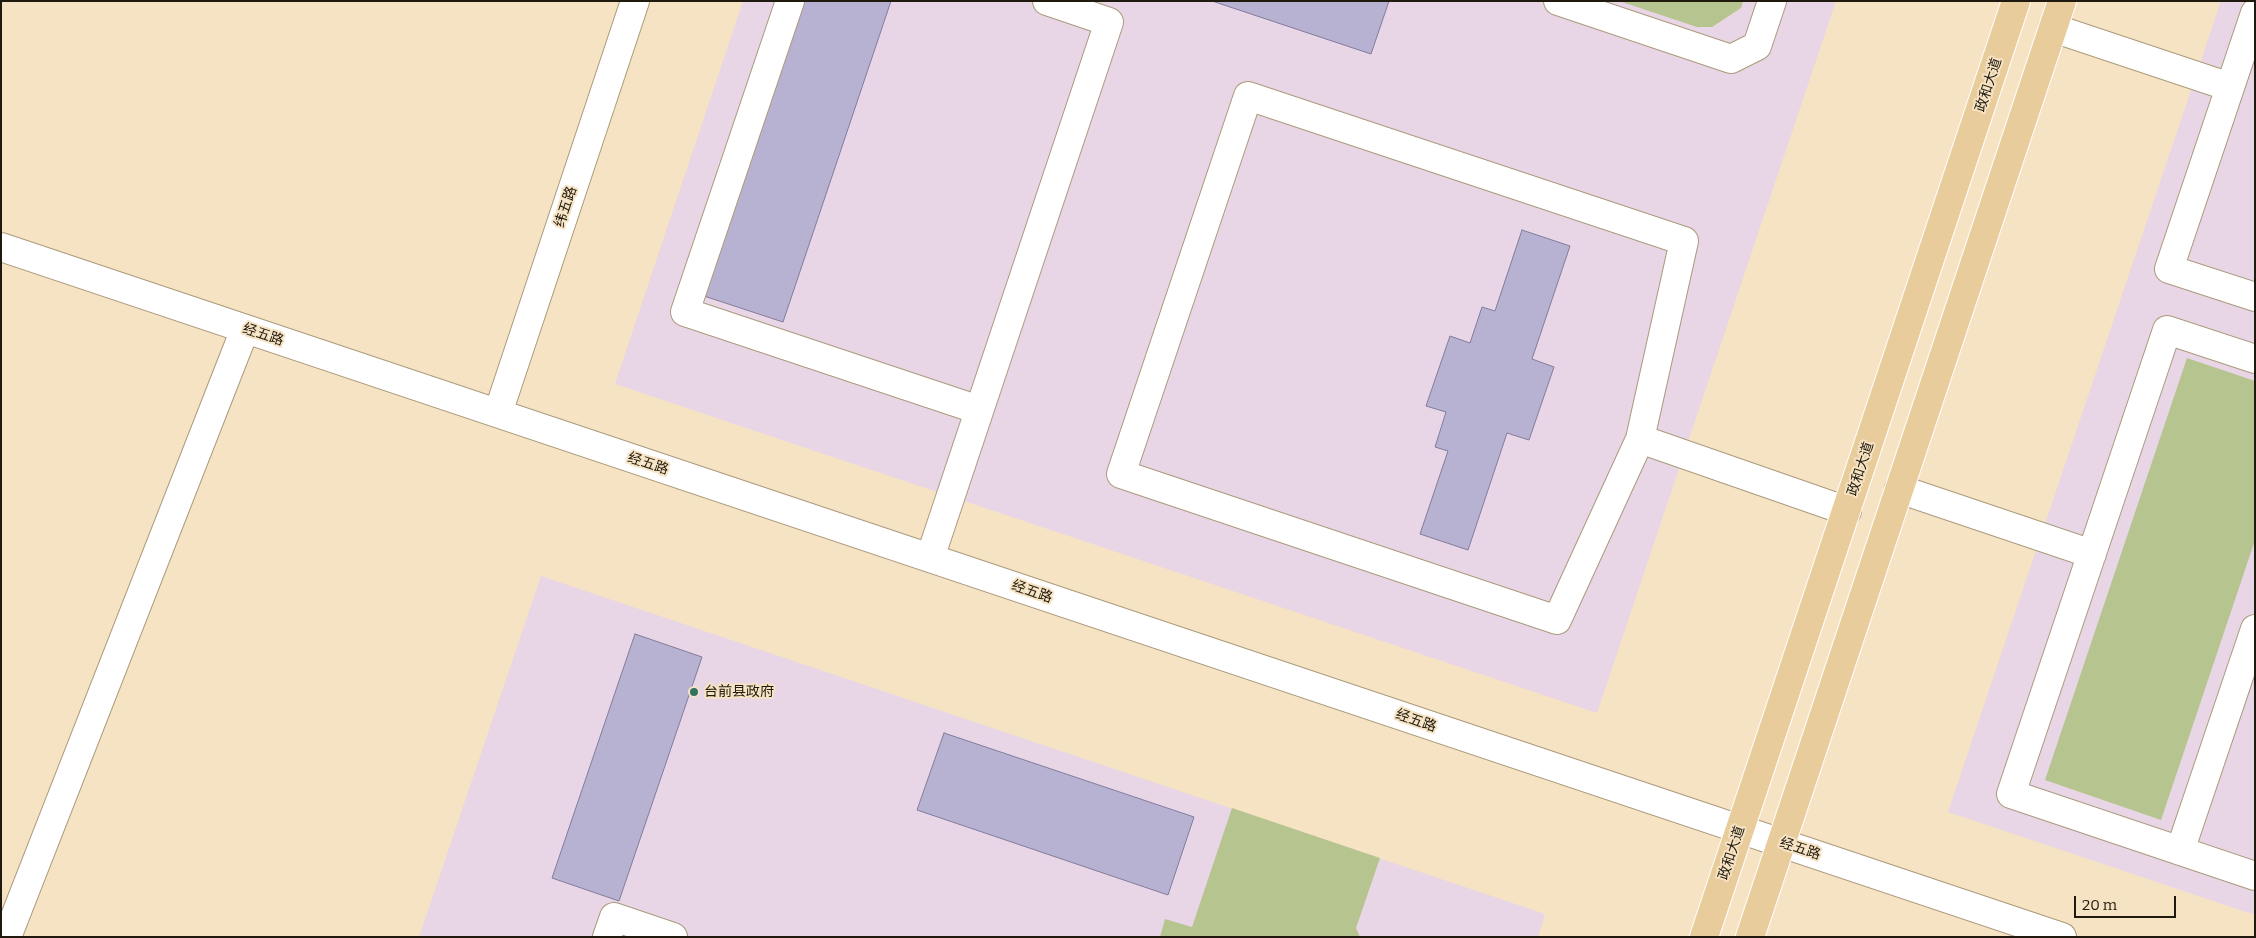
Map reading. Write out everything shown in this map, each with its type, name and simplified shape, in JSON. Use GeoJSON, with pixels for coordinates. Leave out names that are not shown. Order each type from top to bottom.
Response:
{"type":"FeatureCollection","features":[{"type":"Feature","properties":{"kind":"main road","name":"政和大道"},"geometry":{"type":"LineString","coordinates":[[1704,937],[2016,1]]}},
{"type":"Feature","properties":{"kind":"main road"},"geometry":{"type":"LineString","coordinates":[[1750,937],[2062,1]]}},
{"type":"Feature","properties":{"kind":"street","name":"纬五路"},"geometry":{"type":"LineString","coordinates":[[498,413],[635,1]]}},
{"type":"Feature","properties":{"kind":"street"},"geometry":{"type":"LineString","coordinates":[[790,1],[685,312],[979,410]]}},
{"type":"Feature","properties":{"kind":"street"},"geometry":{"type":"LineString","coordinates":[[930,558],[1109,22],[1047,1]]}},
{"type":"Feature","properties":{"kind":"street"},"geometry":{"type":"LineString","coordinates":[[1558,1],[1731,59],[1757,46],[1772,1]]}},
{"type":"Feature","properties":{"kind":"street"},"geometry":{"type":"LineString","coordinates":[[2255,13],[2169,268],[2255,297]]}},
{"type":"Feature","properties":{"kind":"street"},"geometry":{"type":"LineString","coordinates":[[2053,28],[2230,87]]}},
{"type":"Feature","properties":{"kind":"street"},"geometry":{"type":"LineString","coordinates":[[1248,96],[1684,241],[1640,439],[1557,620],[1121,474],[1248,96]]}},
{"type":"Feature","properties":{"kind":"street","name":"经五路"},"geometry":{"type":"LineString","coordinates":[[1,247],[2062,937]]}},
{"type":"Feature","properties":{"kind":"street"},"geometry":{"type":"LineString","coordinates":[[7,937],[245,329]]}},
{"type":"Feature","properties":{"kind":"street"},"geometry":{"type":"LineString","coordinates":[[2255,359],[2167,330],[2011,794],[2255,876]]}},
{"type":"Feature","properties":{"kind":"street"},"geometry":{"type":"LineString","coordinates":[[1640,439],[1847,511]]}},
{"type":"Feature","properties":{"kind":"street"},"geometry":{"type":"LineString","coordinates":[[1899,489],[2092,554]]}},
{"type":"Feature","properties":{"kind":"street"},"geometry":{"type":"LineString","coordinates":[[2180,851],[2255,629]]}},
{"type":"Feature","properties":{"kind":"street"},"geometry":{"type":"LineString","coordinates":[[607,937],[614,917],[673,937]]}},
{"type":"Feature","properties":{"kind":"shaded area"},"geometry":{"type":"Polygon","coordinates":[[[743,1],[1836,1],[1597,713],[615,384],[743,1]]]}},
{"type":"Feature","properties":{"kind":"shaded area"},"geometry":{"type":"Polygon","coordinates":[[[2221,1],[2255,1],[2255,915],[1948,812],[2221,1]]]}},
{"type":"Feature","properties":{"kind":"shaded area","name":"台前县政府"},"geometry":{"type":"Polygon","coordinates":[[[541,576],[1545,914],[1538,937],[419,937],[541,576]]]}},
{"type":"Feature","properties":{"kind":"green space"},"geometry":{"type":"Polygon","coordinates":[[[1619,1],[1743,1],[1741,8],[1712,27],[1697,27],[1619,1]]]}},
{"type":"Feature","properties":{"kind":"green space"},"geometry":{"type":"Polygon","coordinates":[[[2187,358],[2255,381],[2255,540],[2161,820],[2045,780],[2187,358]]]}},
{"type":"Feature","properties":{"kind":"green space"},"geometry":{"type":"Polygon","coordinates":[[[1232,808],[1380,858],[1356,928],[1360,937],[1160,937],[1165,919],[1192,927],[1232,808]]]}},
{"type":"Feature","properties":{"kind":"building"},"geometry":{"type":"Polygon","coordinates":[[[802,1],[891,1],[783,322],[704,296],[802,1]]]}},
{"type":"Feature","properties":{"kind":"building"},"geometry":{"type":"Polygon","coordinates":[[[1212,1],[1389,1],[1371,54],[1212,1]]]}},
{"type":"Feature","properties":{"kind":"building"},"geometry":{"type":"Polygon","coordinates":[[[1522,230],[1570,246],[1532,359],[1554,367],[1529,440],[1507,433],[1468,550],[1420,534],[1448,451],[1435,447],[1446,412],[1426,406],[1450,336],[1470,343],[1482,307],[1495,311],[1522,230]]]}},
{"type":"Feature","properties":{"kind":"building"},"geometry":{"type":"Polygon","coordinates":[[[635,634],[702,657],[619,901],[552,878],[635,634]]]}},
{"type":"Feature","properties":{"kind":"building"},"geometry":{"type":"Polygon","coordinates":[[[944,733],[1194,817],[1168,895],[917,810],[944,733]]]}},
{"type":"Feature","properties":{"kind":"place","name":"台前县政府"},"geometry":{"type":"Point","coordinates":[694,692]}}]}
